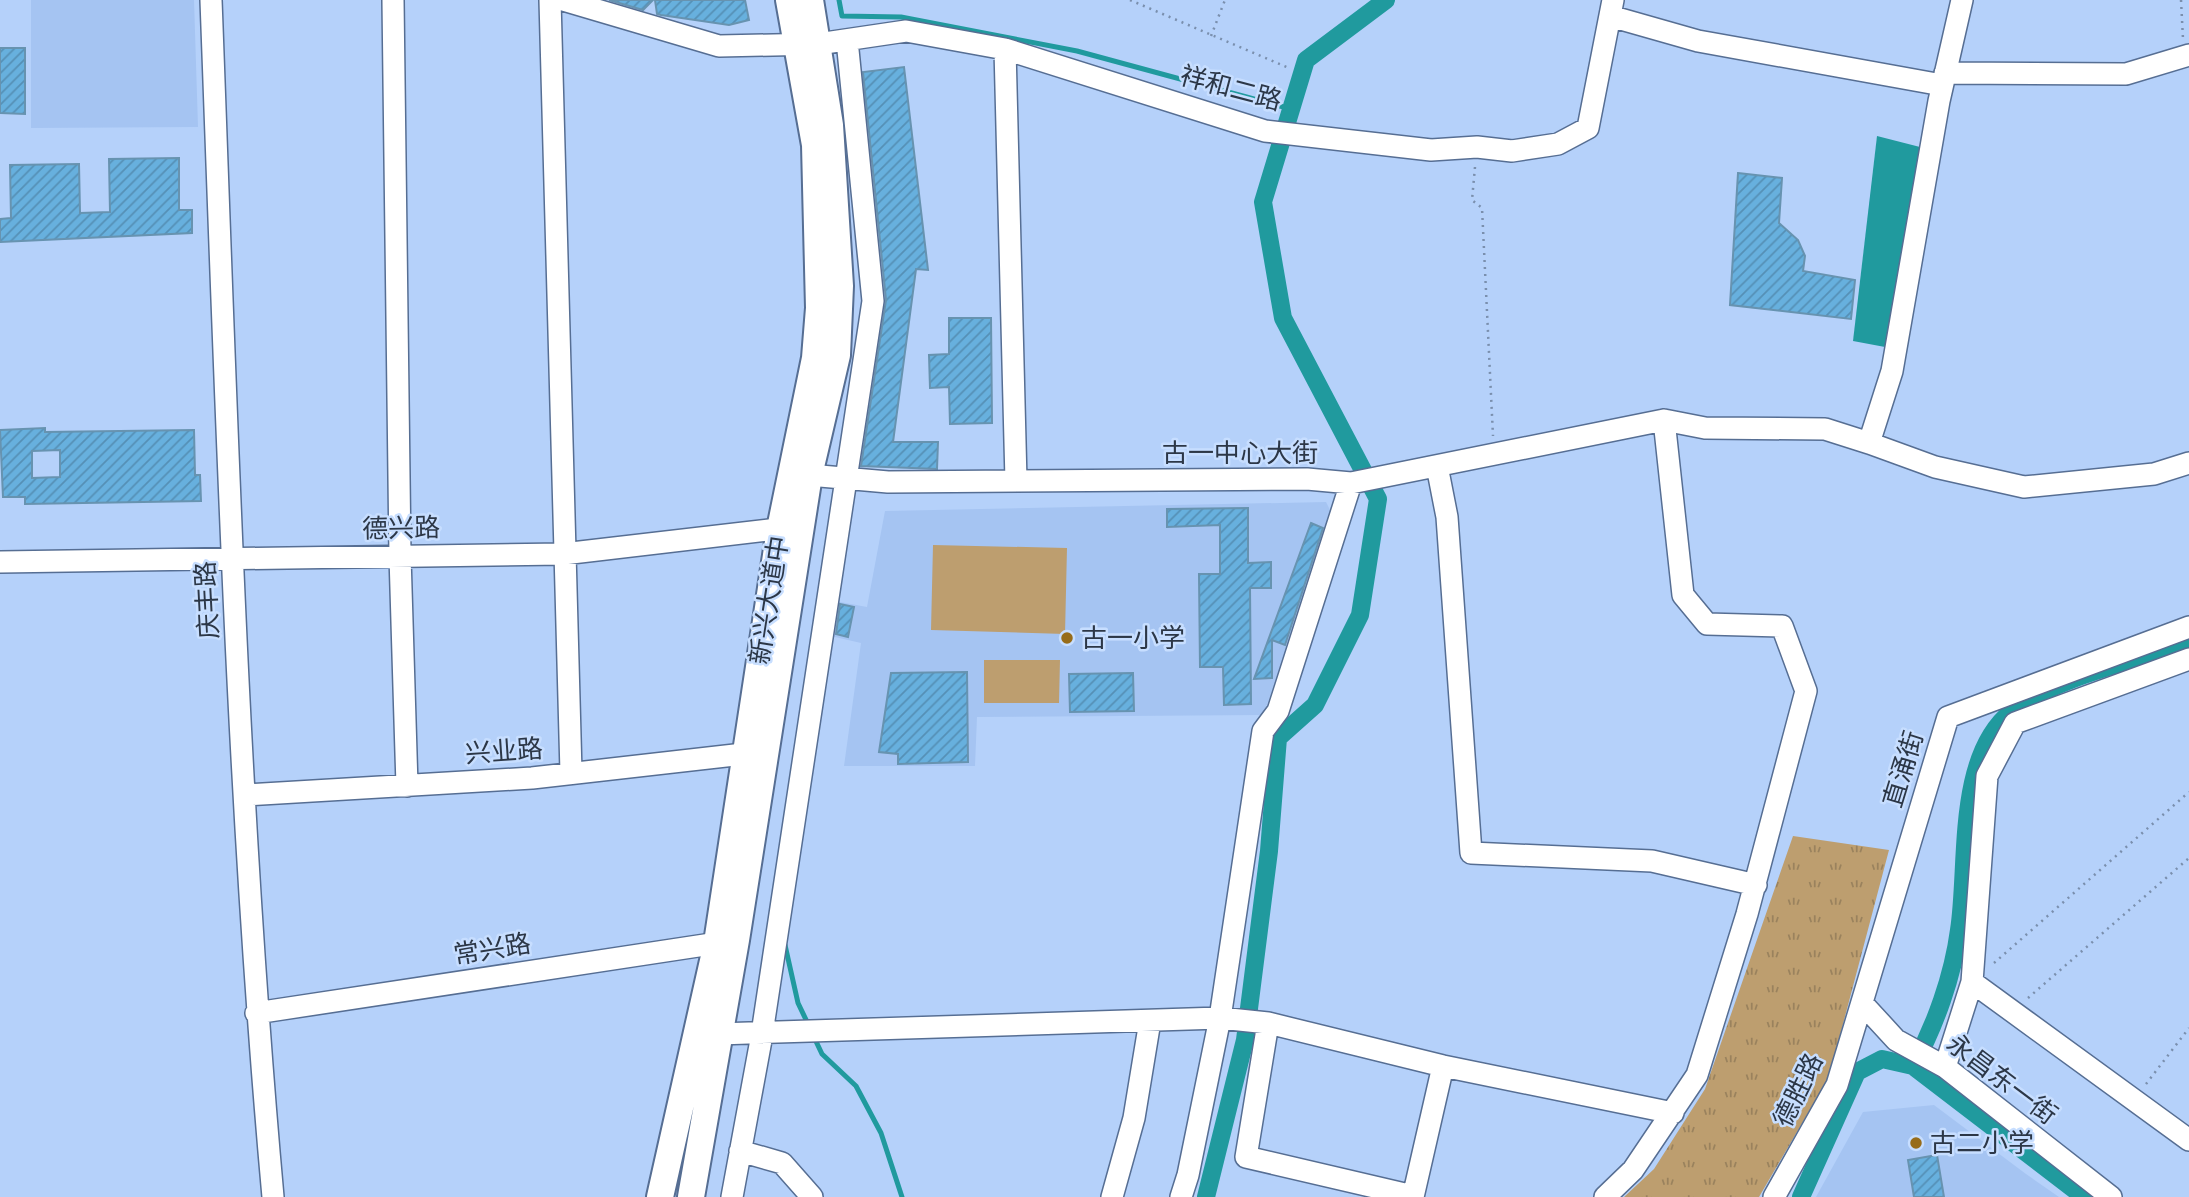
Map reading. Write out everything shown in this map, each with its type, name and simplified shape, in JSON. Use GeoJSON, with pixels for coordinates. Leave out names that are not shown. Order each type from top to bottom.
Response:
{"type":"FeatureCollection","features":[{"type":"Feature","properties":{"kind":"main road","name":"新兴大道中"},"geometry":{"type":"LineString","coordinates":[[789,0],[807,45],[830,125],[839,286],[837,355],[809,475],[790,528]]}},
{"type":"Feature","properties":{"kind":"main road","name":"新兴大道中"},"geometry":{"type":"LineString","coordinates":[[691,1197],[708,1109],[727,942],[815,358],[819,308],[814,145],[807,45],[810,0]]}},
{"type":"Feature","properties":{"kind":"main road","name":"新兴大道中"},"geometry":{"type":"LineString","coordinates":[[660,1197],[727,942]]}},
{"type":"Feature","properties":{"kind":"street","name":"庆丰路"},"geometry":{"type":"LineString","coordinates":[[211,0],[233,558],[256,1013],[273,1197]]}},
{"type":"Feature","properties":{"kind":"street"},"geometry":{"type":"LineString","coordinates":[[393,0],[400,556],[407,786]]}},
{"type":"Feature","properties":{"kind":"street"},"geometry":{"type":"LineString","coordinates":[[550,0],[570,773]]}},
{"type":"Feature","properties":{"kind":"street","name":"祥和二路"},"geometry":{"type":"LineString","coordinates":[[563,0],[719,46],[807,45],[906,31],[1005,48],[1265,131],[1431,150],[1477,147],[1512,151],[1558,144],[1588,128],[1611,8]]}},
{"type":"Feature","properties":{"kind":"street"},"geometry":{"type":"LineString","coordinates":[[1869,443],[1892,371],[1943,79],[1962,0]]}},
{"type":"Feature","properties":{"kind":"street"},"geometry":{"type":"LineString","coordinates":[[1611,8],[1698,41],[1943,79],[2126,74],[2187,56]]}},
{"type":"Feature","properties":{"kind":"street"},"geometry":{"type":"LineString","coordinates":[[732,1197],[762,1033],[873,301],[847,40]]}},
{"type":"Feature","properties":{"kind":"street"},"geometry":{"type":"LineString","coordinates":[[1005,48],[1016,481]]}},
{"type":"Feature","properties":{"kind":"street"},"geometry":{"type":"LineString","coordinates":[[1605,1197],[1633,1170],[1697,1075],[1756,885],[1806,691],[1782,626],[1707,624],[1683,595],[1664,420],[1705,428],[1825,429],[1935,467],[2024,487],[2154,474],[2189,463]]}},
{"type":"Feature","properties":{"kind":"street","name":"古一中心大街"},"geometry":{"type":"LineString","coordinates":[[809,475],[888,482],[1307,479],[1350,483],[1389,473],[1494,456],[1664,420]]}},
{"type":"Feature","properties":{"kind":"street"},"geometry":{"type":"LineString","coordinates":[[1437,466],[1447,517],[1471,853],[1651,861],[1756,885]]}},
{"type":"Feature","properties":{"kind":"street"},"geometry":{"type":"LineString","coordinates":[[1181,1197],[1188,1175],[1220,1018],[1263,732],[1279,711],[1350,483]]}},
{"type":"Feature","properties":{"kind":"street","name":"德兴路"},"geometry":{"type":"LineString","coordinates":[[0,562],[564,554],[790,528]]}},
{"type":"Feature","properties":{"kind":"street","name":"直涌街"},"geometry":{"type":"LineString","coordinates":[[1863,1003],[1948,717],[2097,659],[2189,628]]}},
{"type":"Feature","properties":{"kind":"street"},"geometry":{"type":"LineString","coordinates":[[1945,1067],[1972,982],[1987,776],[2015,723],[2189,659]]}},
{"type":"Feature","properties":{"kind":"street","name":"兴业路"},"geometry":{"type":"LineString","coordinates":[[245,795],[570,773],[755,753]]}},
{"type":"Feature","properties":{"kind":"street","name":"常兴路"},"geometry":{"type":"LineString","coordinates":[[256,1013],[727,942]]}},
{"type":"Feature","properties":{"kind":"street"},"geometry":{"type":"LineString","coordinates":[[1972,982],[2189,1140]]}},
{"type":"Feature","properties":{"kind":"street","name":"永昌东一街"},"geometry":{"type":"LineString","coordinates":[[1863,1003],[1896,1040],[1945,1067],[2110,1197]]}},
{"type":"Feature","properties":{"kind":"street","name":"德胜路"},"geometry":{"type":"LineString","coordinates":[[1774,1197],[1837,1085],[1863,1003]]}},
{"type":"Feature","properties":{"kind":"street"},"geometry":{"type":"LineString","coordinates":[[718,1034],[1220,1018],[1268,1023],[1443,1066],[1673,1113]]}},
{"type":"Feature","properties":{"kind":"street"},"geometry":{"type":"LineString","coordinates":[[1112,1197],[1135,1118],[1150,1021]]}},
{"type":"Feature","properties":{"kind":"street"},"geometry":{"type":"LineString","coordinates":[[1268,1023],[1246,1157],[1413,1196],[1443,1066]]}},
{"type":"Feature","properties":{"kind":"street"},"geometry":{"type":"LineString","coordinates":[[740,1150],[782,1163],[812,1197]]}},
{"type":"Feature","properties":{"kind":"path"},"geometry":{"type":"LineString","coordinates":[[1130,0],[1210,37],[1289,68]]}},
{"type":"Feature","properties":{"kind":"path"},"geometry":{"type":"LineString","coordinates":[[1210,37],[1225,0]]}},
{"type":"Feature","properties":{"kind":"path"},"geometry":{"type":"LineString","coordinates":[[2181,0],[2187,56]]}},
{"type":"Feature","properties":{"kind":"path"},"geometry":{"type":"LineString","coordinates":[[1477,147],[1472,200],[1482,208],[1494,456]]}},
{"type":"Feature","properties":{"kind":"path"},"geometry":{"type":"LineString","coordinates":[[1972,982],[2189,792]]}},
{"type":"Feature","properties":{"kind":"path"},"geometry":{"type":"LineString","coordinates":[[2012,1012],[2189,858]]}},
{"type":"Feature","properties":{"kind":"path"},"geometry":{"type":"LineString","coordinates":[[2133,1100],[2189,1028]]}},
{"type":"Feature","properties":{"kind":"shaded area"},"geometry":{"type":"Polygon","coordinates":[[[31,0],[194,0],[198,127],[31,128],[31,0]]]}},
{"type":"Feature","properties":{"kind":"shaded area"},"geometry":{"type":"Polygon","coordinates":[[[1877,136],[1920,147],[1885,347],[1853,341],[1877,136]]]}},
{"type":"Feature","properties":{"kind":"shaded area","name":"古一小学"},"geometry":{"type":"Polygon","coordinates":[[[1326,502],[1336,522],[1263,715],[977,717],[975,766],[844,766],[861,643],[822,634],[829,600],[867,607],[885,511],[1326,502]]]}},
{"type":"Feature","properties":{"kind":"shaded area","name":"古二小学"},"geometry":{"type":"Polygon","coordinates":[[[1934,1105],[2059,1197],[1816,1197],[1863,1112],[1934,1105]]]}},
{"type":"Feature","properties":{"kind":"green space"},"geometry":{"type":"Polygon","coordinates":[[[933,545],[1067,548],[1065,634],[931,630],[933,545]]]}},
{"type":"Feature","properties":{"kind":"green space"},"geometry":{"type":"Polygon","coordinates":[[[984,660],[1060,660],[1059,703],[984,703],[984,660]]]}},
{"type":"Feature","properties":{"kind":"green space"},"geometry":{"type":"Polygon","coordinates":[[[1793,836],[1889,850],[1829,1077],[1759,1197],[1624,1197],[1654,1169],[1705,1089],[1793,836]]]}},
{"type":"Feature","properties":{"kind":"building"},"geometry":{"type":"Polygon","coordinates":[[[609,0],[653,0],[643,10],[609,0]]]}},
{"type":"Feature","properties":{"kind":"building"},"geometry":{"type":"Polygon","coordinates":[[[655,0],[745,0],[749,20],[729,25],[661,15],[657,14],[655,0]]]}},
{"type":"Feature","properties":{"kind":"building"},"geometry":{"type":"Polygon","coordinates":[[[0,48],[25,48],[25,114],[0,113],[0,48]]]}},
{"type":"Feature","properties":{"kind":"building"},"geometry":{"type":"Polygon","coordinates":[[[904,67],[928,270],[916,269],[893,442],[938,442],[937,469],[861,466],[886,300],[863,72],[904,67]]]}},
{"type":"Feature","properties":{"kind":"building"},"geometry":{"type":"Polygon","coordinates":[[[179,158],[179,210],[192,210],[192,233],[0,242],[0,219],[11,218],[10,165],[79,164],[80,213],[110,212],[109,159],[179,158]]]}},
{"type":"Feature","properties":{"kind":"building"},"geometry":{"type":"Polygon","coordinates":[[[1738,173],[1782,178],[1779,223],[1798,240],[1805,256],[1803,271],[1855,280],[1851,319],[1730,305],[1738,173]]]}},
{"type":"Feature","properties":{"kind":"building"},"geometry":{"type":"Polygon","coordinates":[[[949,318],[991,318],[992,423],[950,424],[949,387],[930,388],[929,355],[949,354],[949,318]]]}},
{"type":"Feature","properties":{"kind":"building"},"geometry":{"type":"Polygon","coordinates":[[[0,430],[194,430],[195,475],[200,475],[201,501],[25,504],[25,497],[3,497],[0,430]],[[60,450],[32,451],[32,478],[60,477],[60,450]]]}},
{"type":"Feature","properties":{"kind":"building"},"geometry":{"type":"Polygon","coordinates":[[[1248,508],[1248,563],[1271,562],[1271,588],[1250,588],[1251,704],[1224,705],[1223,667],[1200,667],[1199,574],[1220,574],[1220,525],[1167,527],[1167,509],[1248,508]]]}},
{"type":"Feature","properties":{"kind":"building"},"geometry":{"type":"Polygon","coordinates":[[[1311,523],[1323,528],[1285,645],[1272,640],[1272,678],[1254,679],[1311,523]]]}},
{"type":"Feature","properties":{"kind":"building"},"geometry":{"type":"Polygon","coordinates":[[[840,604],[854,607],[848,637],[836,634],[840,604]]]}},
{"type":"Feature","properties":{"kind":"building"},"geometry":{"type":"Polygon","coordinates":[[[967,672],[968,762],[898,764],[898,754],[879,752],[891,673],[967,672]]]}},
{"type":"Feature","properties":{"kind":"building"},"geometry":{"type":"Polygon","coordinates":[[[1133,673],[1134,711],[1070,712],[1069,674],[1133,673]]]}},
{"type":"Feature","properties":{"kind":"building"},"geometry":{"type":"Polygon","coordinates":[[[1937,1155],[1944,1197],[1914,1197],[1908,1160],[1937,1155]]]}},
{"type":"Feature","properties":{"kind":"waterway"},"geometry":{"type":"LineString","coordinates":[[839,0],[842,16],[901,17],[1077,51],[1291,109]]}},
{"type":"Feature","properties":{"kind":"waterway"},"geometry":{"type":"LineString","coordinates":[[1206,1197],[1245,1040],[1269,851],[1278,738],[1315,705],[1360,615],[1378,499],[1283,318],[1263,202],[1306,60],[1386,0]]}},
{"type":"Feature","properties":{"kind":"waterway"},"geometry":{"type":"LineString","coordinates":[[1913,1066],[1936,1018],[1948,983],[1959,930],[1965,845],[1973,784],[1981,756],[1993,732],[2011,712],[2050,689],[2072,679],[2189,642]]}},
{"type":"Feature","properties":{"kind":"waterway"},"geometry":{"type":"LineString","coordinates":[[785,945],[798,1003],[809,1026]]}},
{"type":"Feature","properties":{"kind":"waterway"},"geometry":{"type":"LineString","coordinates":[[813,1035],[822,1054],[856,1086],[881,1133],[902,1197]]}},
{"type":"Feature","properties":{"kind":"waterway"},"geometry":{"type":"LineString","coordinates":[[1801,1197],[1857,1072],[1882,1059],[1913,1066],[2084,1197]]}},
{"type":"Feature","properties":{"kind":"place","name":"古一小学"},"geometry":{"type":"Point","coordinates":[1067,638]}},
{"type":"Feature","properties":{"kind":"place","name":"古二小学"},"geometry":{"type":"Point","coordinates":[1916,1143]}}]}
